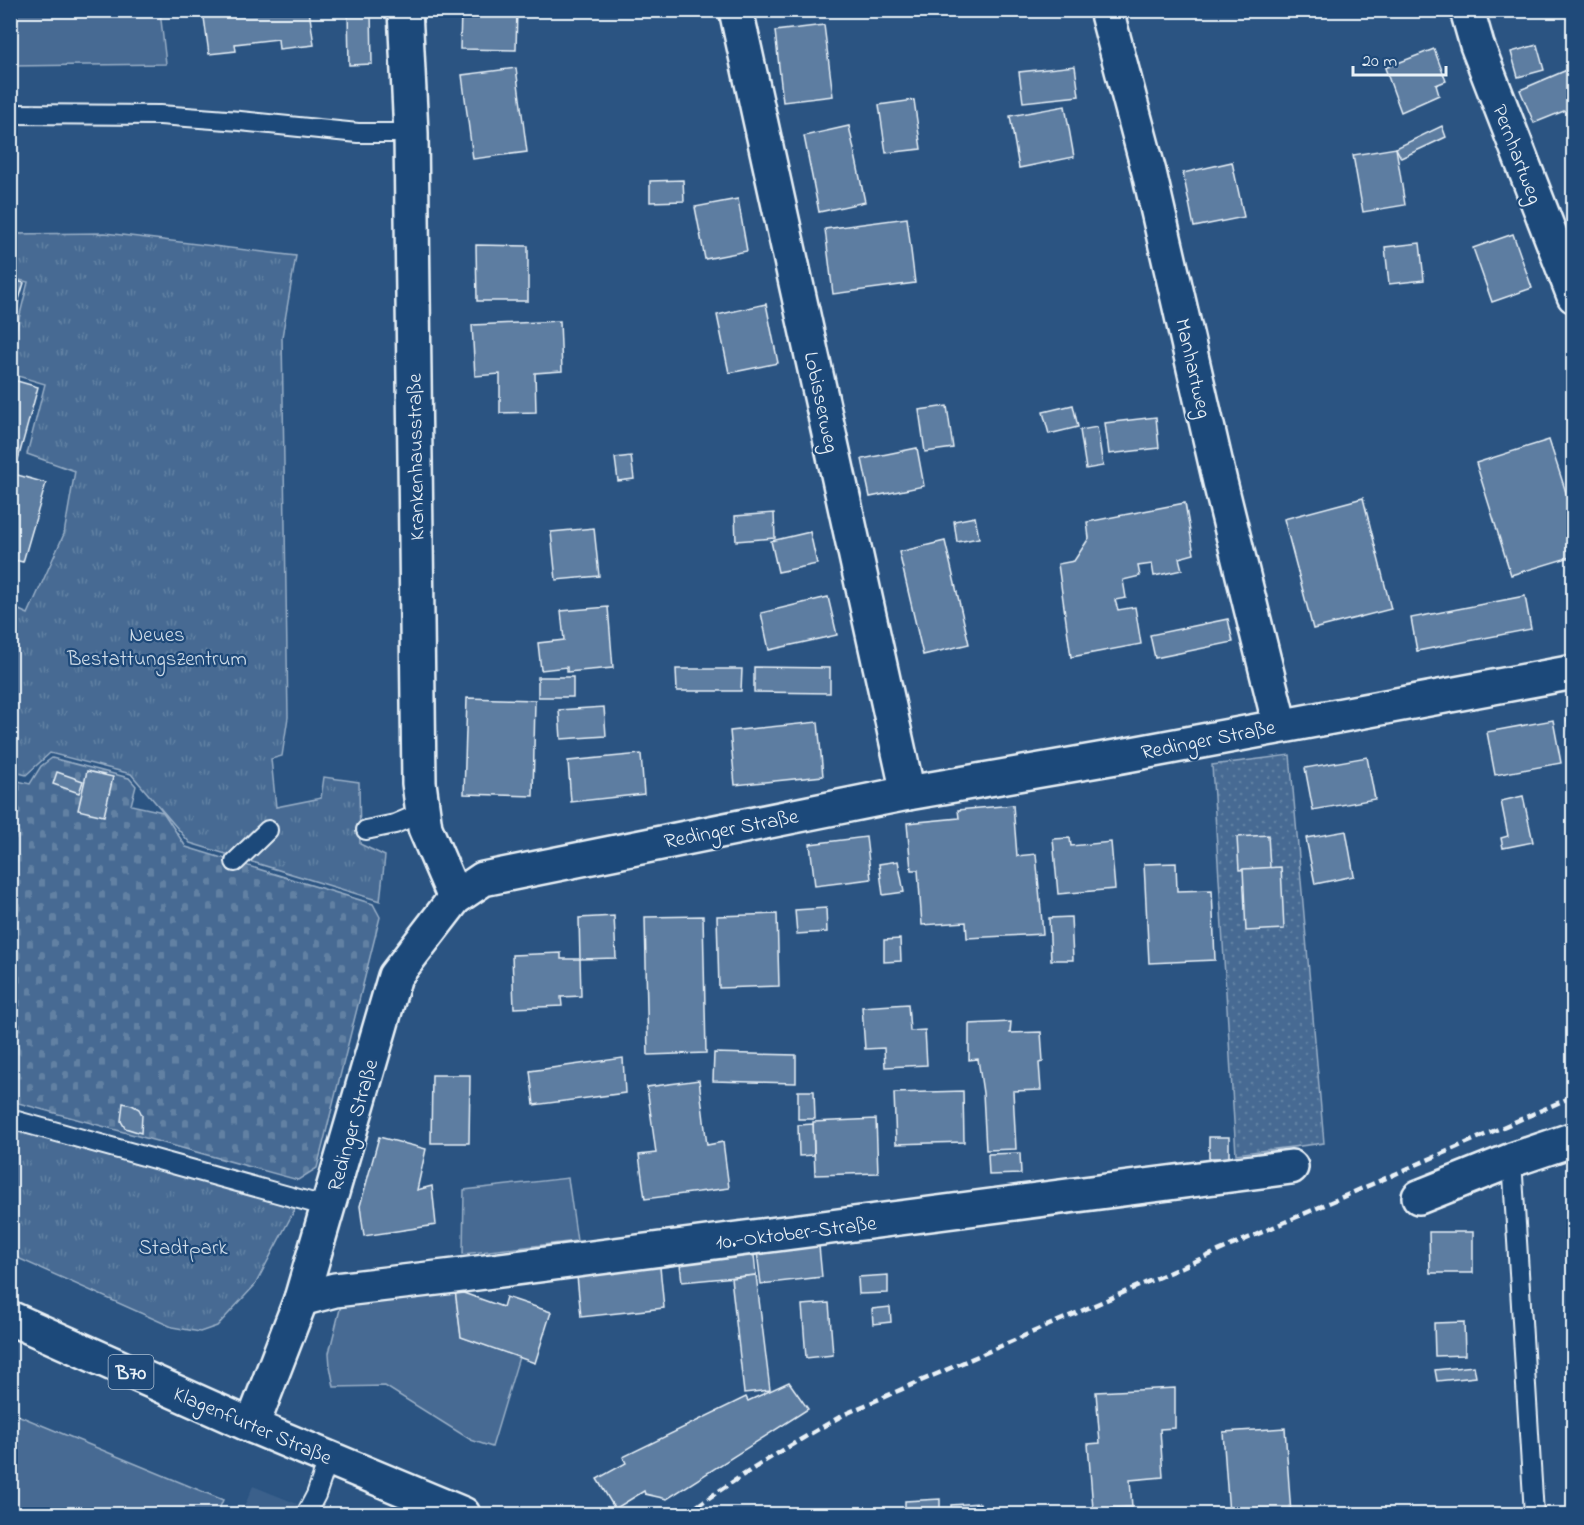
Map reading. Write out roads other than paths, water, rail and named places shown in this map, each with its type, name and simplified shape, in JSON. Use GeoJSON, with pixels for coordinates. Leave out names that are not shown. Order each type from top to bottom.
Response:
{"type":"FeatureCollection","features":[{"type":"Feature","properties":{"kind":"street","name":"Krankenhausstraße"},"geometry":{"type":"LineString","coordinates":[[405,10],[411,133],[419,783],[425,828],[455,898]]}},
{"type":"Feature","properties":{"kind":"street","name":"Lobisserweg"},"geometry":{"type":"LineString","coordinates":[[736,10],[908,793]]}},
{"type":"Feature","properties":{"kind":"street","name":"Manhartweg"},"geometry":{"type":"LineString","coordinates":[[1106,10],[1149,172],[1280,726]]}},
{"type":"Feature","properties":{"kind":"street","name":"Pernhartweg"},"geometry":{"type":"LineString","coordinates":[[1467,10],[1498,101],[1574,296]]}},
{"type":"Feature","properties":{"kind":"street","name":"Redinger Straße"},"geometry":{"type":"LineString","coordinates":[[252,1426],[301,1299],[395,976],[455,898],[483,879],[513,871],[908,793],[1574,672]]}},
{"type":"Feature","properties":{"kind":"street"},"geometry":{"type":"LineString","coordinates":[[1419,1197],[1512,1160],[1574,1139]]}},
{"type":"Feature","properties":{"kind":"street","name":"10.-Oktober-Straße"},"geometry":{"type":"LineString","coordinates":[[301,1299],[334,1290],[489,1272],[1291,1167]]}},
{"type":"Feature","properties":{"kind":"street","name":"Klagenfurter Straße"},"geometry":{"type":"LineString","coordinates":[[10,1318],[252,1426],[464,1515]]}},
{"type":"Feature","properties":{"kind":"lane"},"geometry":{"type":"LineString","coordinates":[[10,114],[160,115],[358,133],[411,133]]}},
{"type":"Feature","properties":{"kind":"lane"},"geometry":{"type":"LineString","coordinates":[[366,830],[395,824],[423,812]]}},
{"type":"Feature","properties":{"kind":"lane"},"geometry":{"type":"LineString","coordinates":[[235,862],[268,830]]}},
{"type":"Feature","properties":{"kind":"lane"},"geometry":{"type":"LineString","coordinates":[[10,1119],[328,1207]]}},
{"type":"Feature","properties":{"kind":"lane"},"geometry":{"type":"LineString","coordinates":[[1512,1160],[1534,1515]]}},
{"type":"Feature","properties":{"kind":"lane"},"geometry":{"type":"LineString","coordinates":[[308,1515],[328,1457]]}},
{"type":"Feature","properties":{"kind":"railway"},"geometry":{"type":"LineString","coordinates":[[686,1514],[764,1462],[845,1414],[1574,1096]]}},
{"type":"Feature","properties":{"kind":"park label","name":"Neues Bestattungszentrum"},"geometry":{"type":"Point","coordinates":[157,646]}},
{"type":"Feature","properties":{"kind":"park label","name":"Stadtpark"},"geometry":{"type":"Point","coordinates":[183,1247]}}]}
